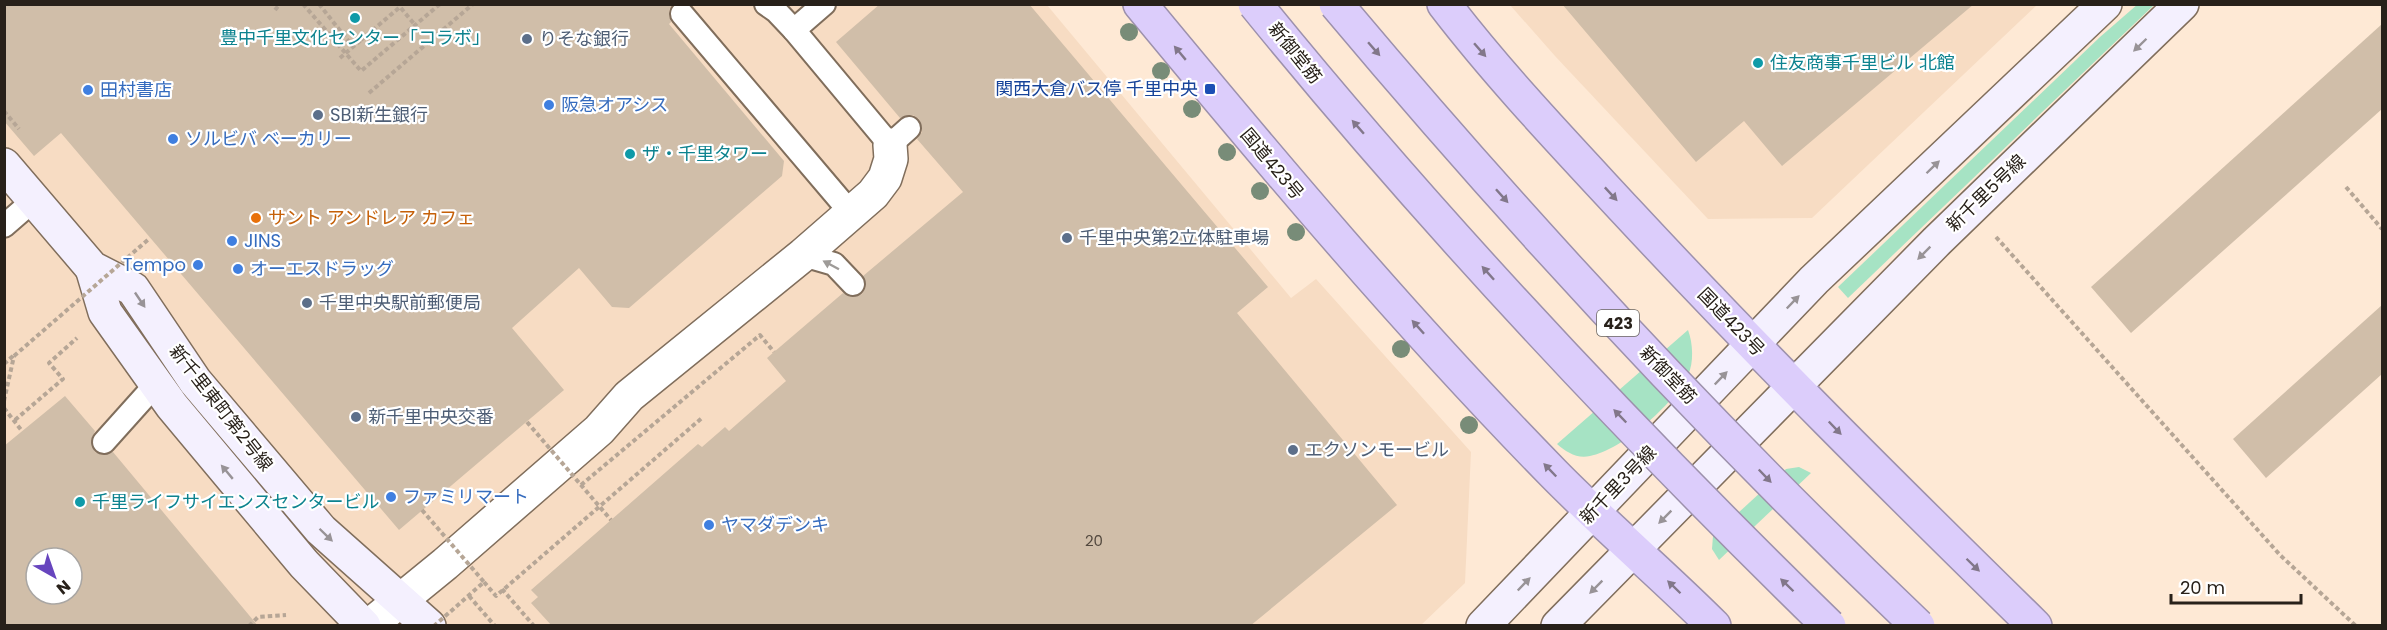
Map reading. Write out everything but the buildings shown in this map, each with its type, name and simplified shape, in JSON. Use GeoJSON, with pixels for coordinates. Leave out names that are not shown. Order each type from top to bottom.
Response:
{"type":"FeatureCollection","features":[{"type":"Feature","properties":{"kind":"highway","name":"国道423号"},"geometry":{"type":"LineString","coordinates":[[1140,4],[1317,217],[1520,438],[1714,626]]}},
{"type":"Feature","properties":{"kind":"highway","name":"新御堂筋"},"geometry":{"type":"LineString","coordinates":[[1255,4],[1320,84],[1592,387],[1733,532],[1829,626]]}},
{"type":"Feature","properties":{"kind":"highway","name":"新御堂筋"},"geometry":{"type":"LineString","coordinates":[[1336,4],[1450,137],[1645,352],[1782,493],[1918,626]]}},
{"type":"Feature","properties":{"kind":"highway","name":"国道423号"},"geometry":{"type":"LineString","coordinates":[[1444,4],[1520,96],[1753,345],[2035,626]]}},
{"type":"Feature","properties":{"kind":"street"},"geometry":{"type":"LineString","coordinates":[[1753,345],[1814,280],[2105,4]]}},
{"type":"Feature","properties":{"kind":"street","name":"新千里5号線"},"geometry":{"type":"LineString","coordinates":[[1794,386],[1937,241],[2182,4]]}},
{"type":"Feature","properties":{"kind":"street"},"geometry":{"type":"LineString","coordinates":[[369,626],[445,564],[598,430],[629,396],[803,255],[873,194],[885,178],[899,137]]}},
{"type":"Feature","properties":{"kind":"street","name":"新千里東町第2号線"},"geometry":{"type":"LineString","coordinates":[[4,165],[92,268],[133,289],[195,381],[321,530],[429,626]]}},
{"type":"Feature","properties":{"kind":"street","name":"新千里東町第2号線"},"geometry":{"type":"LineString","coordinates":[[92,268],[105,312],[172,406],[304,564],[364,626]]}},
{"type":"Feature","properties":{"kind":"street","name":"新千里3号線"},"geometry":{"type":"LineString","coordinates":[[1483,626],[1753,345]]}},
{"type":"Feature","properties":{"kind":"street"},"geometry":{"type":"LineString","coordinates":[[1558,626],[1794,386]]}},
{"type":"Feature","properties":{"kind":"lane"},"geometry":{"type":"LineString","coordinates":[[766,4],[776,11],[899,137]]}},
{"type":"Feature","properties":{"kind":"lane"},"geometry":{"type":"LineString","coordinates":[[794,30],[824,4]]}},
{"type":"Feature","properties":{"kind":"lane"},"geometry":{"type":"LineString","coordinates":[[682,14],[851,213]]}},
{"type":"Feature","properties":{"kind":"lane"},"geometry":{"type":"LineString","coordinates":[[4,226],[34,200]]}},
{"type":"Feature","properties":{"kind":"lane"},"geometry":{"type":"LineString","coordinates":[[803,255],[834,264],[853,284]]}},
{"type":"Feature","properties":{"kind":"lane"},"geometry":{"type":"LineString","coordinates":[[104,442],[156,384]]}},
{"type":"Feature","properties":{"kind":"path"},"geometry":{"type":"LineString","coordinates":[[303,4],[361,71],[440,4]]}},
{"type":"Feature","properties":{"kind":"path"},"geometry":{"type":"LineString","coordinates":[[319,4],[353,46]]}},
{"type":"Feature","properties":{"kind":"path"},"geometry":{"type":"LineString","coordinates":[[369,93],[473,4]]}},
{"type":"Feature","properties":{"kind":"path"},"geometry":{"type":"LineString","coordinates":[[275,10],[280,5]]}},
{"type":"Feature","properties":{"kind":"path"},"geometry":{"type":"LineString","coordinates":[[340,58],[400,7],[415,25]]}},
{"type":"Feature","properties":{"kind":"path"},"geometry":{"type":"LineString","coordinates":[[2346,187],[2382,229]]}},
{"type":"Feature","properties":{"kind":"path"},"geometry":{"type":"LineString","coordinates":[[1995,236],[2280,555],[2356,626]]}},
{"type":"Feature","properties":{"kind":"path"},"geometry":{"type":"LineString","coordinates":[[4,364],[150,238]]}},
{"type":"Feature","properties":{"kind":"path"},"geometry":{"type":"LineString","coordinates":[[581,485],[760,335],[774,352]]}},
{"type":"Feature","properties":{"kind":"path"},"geometry":{"type":"LineString","coordinates":[[15,420],[63,379],[49,363],[77,338],[84,346]]}},
{"type":"Feature","properties":{"kind":"path"},"geometry":{"type":"LineString","coordinates":[[4,401],[14,356]]}},
{"type":"Feature","properties":{"kind":"path"},"geometry":{"type":"LineString","coordinates":[[4,408],[22,431]]}},
{"type":"Feature","properties":{"kind":"path"},"geometry":{"type":"LineString","coordinates":[[422,510],[496,596],[702,417]]}},
{"type":"Feature","properties":{"kind":"path"},"geometry":{"type":"LineString","coordinates":[[527,422],[611,520]]}},
{"type":"Feature","properties":{"kind":"path"},"geometry":{"type":"LineString","coordinates":[[434,626],[484,582]]}},
{"type":"Feature","properties":{"kind":"path"},"geometry":{"type":"LineString","coordinates":[[502,589],[534,626]]}},
{"type":"Feature","properties":{"kind":"path"},"geometry":{"type":"LineString","coordinates":[[469,596],[495,626]]}},
{"type":"Feature","properties":{"kind":"path"},"geometry":{"type":"LineString","coordinates":[[249,626],[258,617],[286,615]]}},
{"type":"Feature","properties":{"kind":"shaded area"},"geometry":{"type":"Polygon","coordinates":[[[4,5],[1047,5],[1291,298],[1316,279],[1471,452],[1465,583],[1420,626],[5,625],[4,5]]]}},
{"type":"Feature","properties":{"kind":"shaded area"},"geometry":{"type":"Polygon","coordinates":[[[1510,5],[2037,5],[1812,218],[1708,219],[1510,5]]]}},
{"type":"Feature","properties":{"kind":"green space"},"geometry":{"type":"Polygon","coordinates":[[[2138,4],[2154,5],[1848,298],[1838,287],[2100,37],[2138,4]]]}},
{"type":"Feature","properties":{"kind":"green space"},"geometry":{"type":"Polygon","coordinates":[[[1688,330],[1692,353],[1688,375],[1671,399],[1646,424],[1617,445],[1590,456],[1581,457],[1572,454],[1557,444],[1688,330]]]}},
{"type":"Feature","properties":{"kind":"green space"},"geometry":{"type":"Polygon","coordinates":[[[1799,467],[1811,473],[1719,560],[1712,549],[1713,536],[1786,469],[1799,467]]]}},
{"type":"Feature","properties":{"kind":"place","name":"豊中千里文化センター「コラボ」"},"geometry":{"type":"Point","coordinates":[355,18]}},
{"type":"Feature","properties":{"kind":"place","name":"りそな銀行"},"geometry":{"type":"Point","coordinates":[527,39]}},
{"type":"Feature","properties":{"kind":"place","name":"住友商事千里ビル 北館"},"geometry":{"type":"Point","coordinates":[1758,63]}},
{"type":"Feature","properties":{"kind":"place","name":"関西大倉バス停 千里中央"},"geometry":{"type":"Point","coordinates":[1210,89]}},
{"type":"Feature","properties":{"kind":"place","name":"田村書店"},"geometry":{"type":"Point","coordinates":[88,90]}},
{"type":"Feature","properties":{"kind":"place","name":"阪急オアシス"},"geometry":{"type":"Point","coordinates":[549,105]}},
{"type":"Feature","properties":{"kind":"place","name":"SBI新生銀行"},"geometry":{"type":"Point","coordinates":[318,115]}},
{"type":"Feature","properties":{"kind":"place","name":"ソルビバ ベーカリー"},"geometry":{"type":"Point","coordinates":[173,139]}},
{"type":"Feature","properties":{"kind":"place","name":"ザ・千里タワー"},"geometry":{"type":"Point","coordinates":[630,154]}},
{"type":"Feature","properties":{"kind":"place","name":"サント アンドレア カフェ"},"geometry":{"type":"Point","coordinates":[256,218]}},
{"type":"Feature","properties":{"kind":"place","name":"千里中央第2立体駐車場"},"geometry":{"type":"Point","coordinates":[1067,238]}},
{"type":"Feature","properties":{"kind":"place","name":"JINS"},"geometry":{"type":"Point","coordinates":[232,241]}},
{"type":"Feature","properties":{"kind":"place","name":"Tempo"},"geometry":{"type":"Point","coordinates":[198,265]}},
{"type":"Feature","properties":{"kind":"place","name":"オーエスドラッグ"},"geometry":{"type":"Point","coordinates":[238,269]}},
{"type":"Feature","properties":{"kind":"place","name":"千里中央駅前郵便局"},"geometry":{"type":"Point","coordinates":[307,303]}},
{"type":"Feature","properties":{"kind":"place","name":"新千里中央交番"},"geometry":{"type":"Point","coordinates":[356,417]}},
{"type":"Feature","properties":{"kind":"place","name":"エクソンモービル"},"geometry":{"type":"Point","coordinates":[1293,450]}},
{"type":"Feature","properties":{"kind":"place","name":"ファミリマート"},"geometry":{"type":"Point","coordinates":[391,497]}},
{"type":"Feature","properties":{"kind":"place","name":"千里ライフサイエンスセンタービル"},"geometry":{"type":"Point","coordinates":[80,502]}},
{"type":"Feature","properties":{"kind":"place","name":"ヤマダデンキ"},"geometry":{"type":"Point","coordinates":[709,525]}}]}
